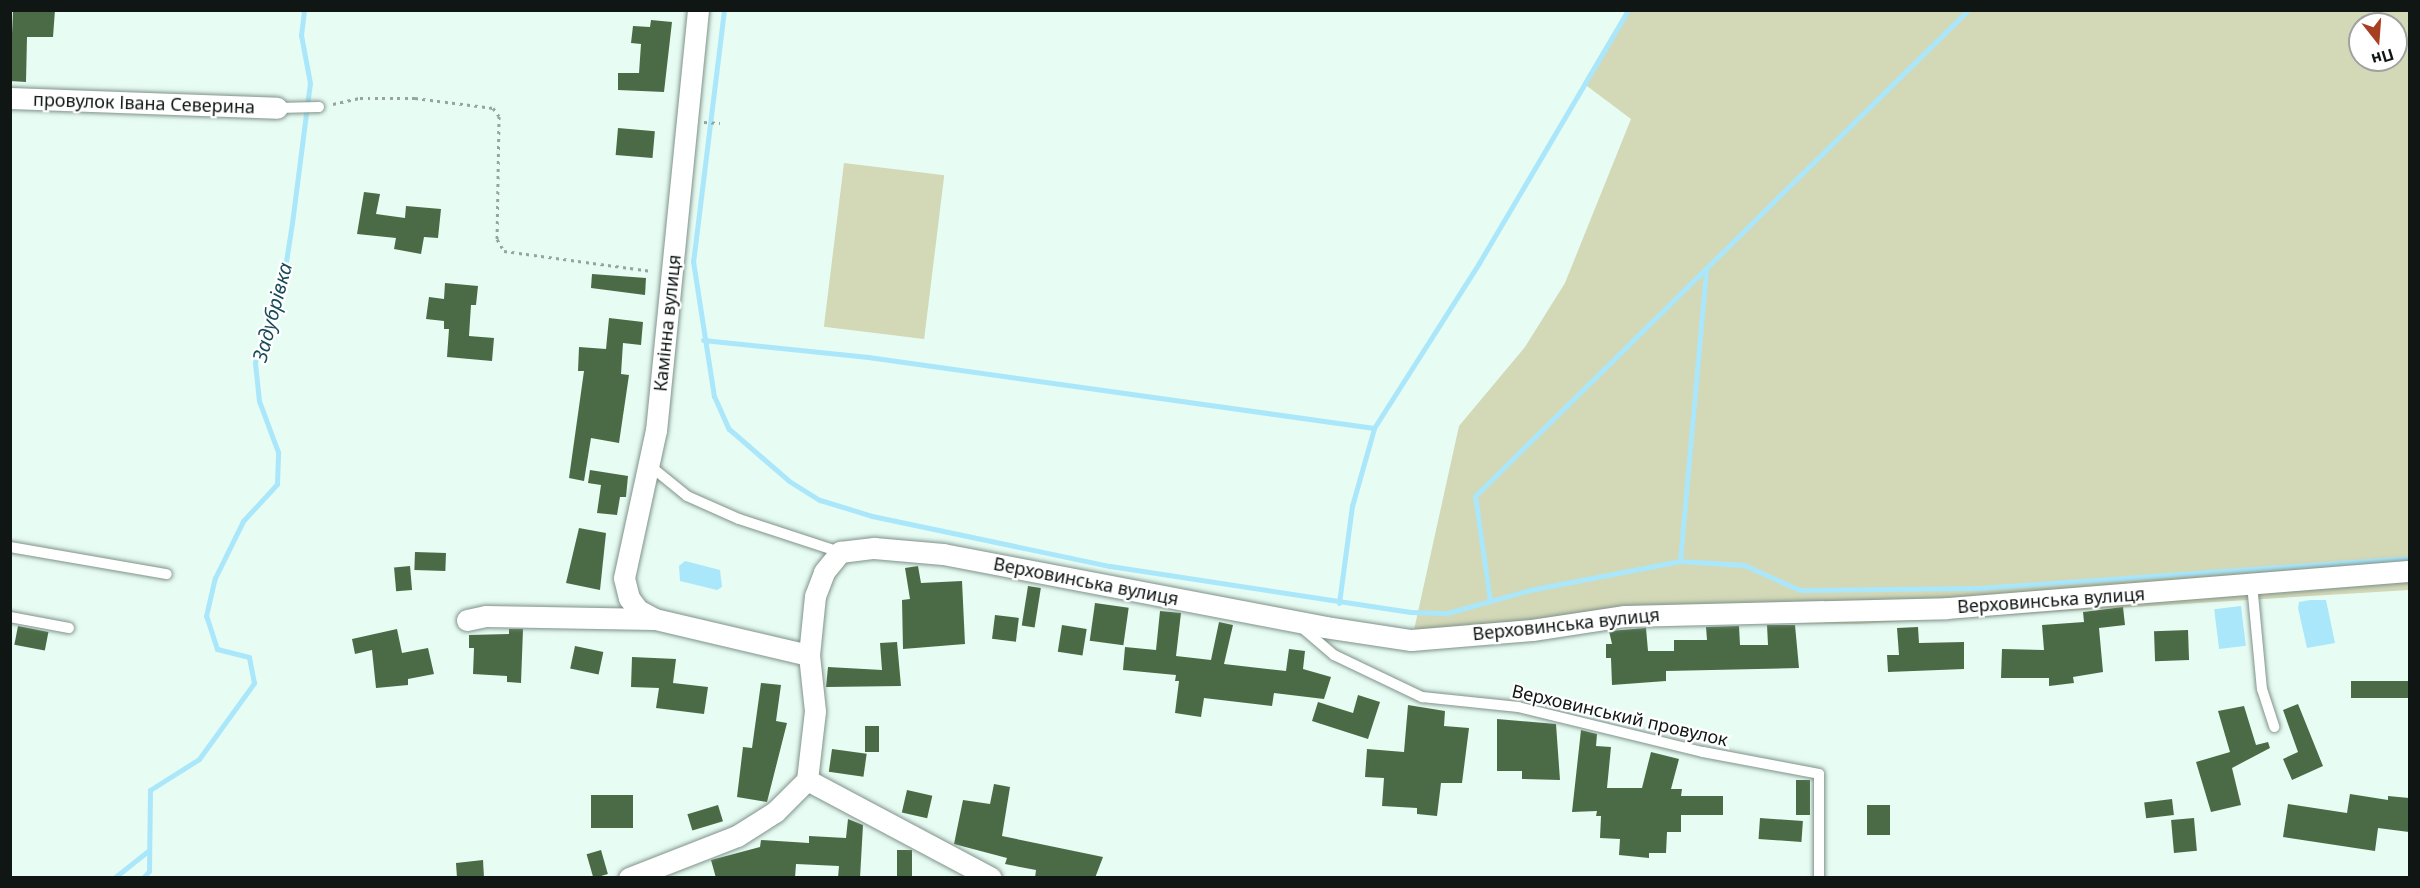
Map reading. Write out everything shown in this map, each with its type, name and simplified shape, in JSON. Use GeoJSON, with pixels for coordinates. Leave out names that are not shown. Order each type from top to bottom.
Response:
{"type":"FeatureCollection","features":[{"type":"Feature","properties":{"kind":"street","name":"Камінна вулиця"},"geometry":{"type":"LineString","coordinates":[[655,619],[638,610],[629,598],[624,578],[649,465],[672,274],[698,10]]}},
{"type":"Feature","properties":{"kind":"street","name":"провулок Івана Северина"},"geometry":{"type":"LineString","coordinates":[[10,98],[277,108]]}},
{"type":"Feature","properties":{"kind":"street","name":"Верховинська вулиця"},"geometry":{"type":"LineString","coordinates":[[840,552],[874,548],[943,554],[1294,621],[1411,640],[1532,630],[1625,616],[1947,608],[2409,571]]}},
{"type":"Feature","properties":{"kind":"street"},"geometry":{"type":"LineString","coordinates":[[629,878],[737,836],[775,812],[807,780],[815,711],[809,655],[814,596],[825,572],[840,552]]}},
{"type":"Feature","properties":{"kind":"street","name":"Камінна вулиця"},"geometry":{"type":"LineString","coordinates":[[467,620],[486,616],[655,619],[809,655]]}},
{"type":"Feature","properties":{"kind":"street"},"geometry":{"type":"LineString","coordinates":[[807,780],[992,878]]}},
{"type":"Feature","properties":{"kind":"lane"},"geometry":{"type":"LineString","coordinates":[[277,108],[319,107]]}},
{"type":"Feature","properties":{"kind":"lane"},"geometry":{"type":"LineString","coordinates":[[649,465],[687,496],[739,519],[840,552]]}},
{"type":"Feature","properties":{"kind":"lane"},"geometry":{"type":"LineString","coordinates":[[10,547],[167,574]]}},
{"type":"Feature","properties":{"kind":"lane"},"geometry":{"type":"LineString","coordinates":[[2252,584],[2262,689],[2274,726]]}},
{"type":"Feature","properties":{"kind":"lane"},"geometry":{"type":"LineString","coordinates":[[10,617],[69,628]]}},
{"type":"Feature","properties":{"kind":"lane","name":"Верховинський провулок"},"geometry":{"type":"LineString","coordinates":[[1294,621],[1334,655],[1422,697],[1518,707],[1703,752],[1819,774],[1819,878]]}},
{"type":"Feature","properties":{"kind":"path"},"geometry":{"type":"LineString","coordinates":[[319,107],[360,98],[415,98],[493,108],[499,116],[497,239],[504,251],[672,274]]}},
{"type":"Feature","properties":{"kind":"green space"},"geometry":{"type":"Polygon","coordinates":[[[1626,11],[2409,11],[2409,590],[1858,624],[1665,622],[1410,648],[1459,426],[1525,347],[1565,283],[1631,119],[1583,83],[1626,11]]]}},
{"type":"Feature","properties":{"kind":"green space"},"geometry":{"type":"Polygon","coordinates":[[[844,163],[944,175],[924,339],[824,327],[844,163]]]}},
{"type":"Feature","properties":{"kind":"water"},"geometry":{"type":"Polygon","coordinates":[[[685,561],[720,570],[722,587],[717,590],[680,581],[679,566],[685,561]]]}},
{"type":"Feature","properties":{"kind":"water"},"geometry":{"type":"Polygon","coordinates":[[[2326,600],[2335,643],[2307,648],[2298,608],[2299,602],[2326,600]]]}},
{"type":"Feature","properties":{"kind":"water"},"geometry":{"type":"Polygon","coordinates":[[[2241,606],[2246,646],[2219,649],[2214,609],[2241,606]]]}},
{"type":"Feature","properties":{"kind":"building"},"geometry":{"type":"Polygon","coordinates":[[[13,10],[55,10],[53,37],[27,37],[26,82],[10,81],[13,10]]]}},
{"type":"Feature","properties":{"kind":"building"},"geometry":{"type":"Polygon","coordinates":[[[651,20],[672,22],[664,92],[618,90],[618,73],[639,73],[641,44],[631,43],[633,26],[650,27],[651,20]]]}},
{"type":"Feature","properties":{"kind":"building"},"geometry":{"type":"Polygon","coordinates":[[[618,128],[655,131],[653,158],[616,155],[618,128]]]}},
{"type":"Feature","properties":{"kind":"building"},"geometry":{"type":"Polygon","coordinates":[[[364,192],[380,194],[376,214],[405,218],[406,206],[441,209],[438,238],[424,237],[421,254],[394,249],[396,238],[357,234],[364,192]]]}},
{"type":"Feature","properties":{"kind":"building"},"geometry":{"type":"Polygon","coordinates":[[[592,274],[646,278],[645,295],[591,288],[592,274]]]}},
{"type":"Feature","properties":{"kind":"building"},"geometry":{"type":"Polygon","coordinates":[[[445,283],[478,286],[476,305],[471,305],[469,336],[494,338],[492,361],[447,357],[449,329],[444,329],[444,321],[426,319],[429,297],[444,299],[445,283]]]}},
{"type":"Feature","properties":{"kind":"building"},"geometry":{"type":"Polygon","coordinates":[[[609,318],[643,322],[641,345],[623,343],[621,374],[629,375],[619,443],[591,438],[584,481],[569,478],[584,371],[578,371],[579,347],[606,349],[609,318]]]}},
{"type":"Feature","properties":{"kind":"building"},"geometry":{"type":"Polygon","coordinates":[[[590,470],[628,476],[626,497],[620,497],[617,515],[597,513],[601,485],[588,483],[590,470]]]}},
{"type":"Feature","properties":{"kind":"building"},"geometry":{"type":"Polygon","coordinates":[[[579,528],[606,533],[600,590],[566,583],[579,528]]]}},
{"type":"Feature","properties":{"kind":"building"},"geometry":{"type":"Polygon","coordinates":[[[415,552],[446,553],[445,571],[414,570],[415,552]]]}},
{"type":"Feature","properties":{"kind":"building"},"geometry":{"type":"Polygon","coordinates":[[[410,566],[412,590],[396,591],[394,567],[410,566]]]}},
{"type":"Feature","properties":{"kind":"building"},"geometry":{"type":"Polygon","coordinates":[[[918,566],[921,583],[962,581],[965,644],[903,649],[902,600],[910,599],[905,568],[918,566]]]}},
{"type":"Feature","properties":{"kind":"building"},"geometry":{"type":"Polygon","coordinates":[[[1028,586],[1041,588],[1035,628],[1022,626],[1028,586]]]}},
{"type":"Feature","properties":{"kind":"building"},"geometry":{"type":"Polygon","coordinates":[[[1095,603],[1129,608],[1123,645],[1090,641],[1095,603]]]}},
{"type":"Feature","properties":{"kind":"building"},"geometry":{"type":"Polygon","coordinates":[[[2123,607],[2125,625],[2099,628],[2103,672],[2073,677],[2074,683],[2049,686],[2049,678],[2001,678],[2002,649],[2044,650],[2042,625],[2084,622],[2083,612],[2123,607]]]}},
{"type":"Feature","properties":{"kind":"building"},"geometry":{"type":"Polygon","coordinates":[[[1160,611],[1181,613],[1176,656],[1211,660],[1219,622],[1233,625],[1224,664],[1286,671],[1289,649],[1305,651],[1303,669],[1331,677],[1324,699],[1274,693],[1272,706],[1204,698],[1201,717],[1175,713],[1179,681],[1175,681],[1176,675],[1123,670],[1125,647],[1156,650],[1160,611]]]}},
{"type":"Feature","properties":{"kind":"building"},"geometry":{"type":"Polygon","coordinates":[[[995,615],[1019,618],[1016,642],[992,639],[995,615]]]}},
{"type":"Feature","properties":{"kind":"building"},"geometry":{"type":"Polygon","coordinates":[[[1062,625],[1087,629],[1082,656],[1058,652],[1062,625]]]}},
{"type":"Feature","properties":{"kind":"building"},"geometry":{"type":"Polygon","coordinates":[[[1767,625],[1795,625],[1799,668],[1666,671],[1666,681],[1612,685],[1611,658],[1606,658],[1606,644],[1612,644],[1609,631],[1646,628],[1648,651],[1674,651],[1674,640],[1707,640],[1706,627],[1739,626],[1740,645],[1768,645],[1767,625]]]}},
{"type":"Feature","properties":{"kind":"building"},"geometry":{"type":"Polygon","coordinates":[[[18,626],[48,632],[45,651],[14,645],[18,626]]]}},
{"type":"Feature","properties":{"kind":"building"},"geometry":{"type":"Polygon","coordinates":[[[1918,627],[1919,643],[1964,642],[1964,669],[1888,672],[1887,655],[1899,655],[1897,628],[1918,627]]]}},
{"type":"Feature","properties":{"kind":"building"},"geometry":{"type":"Polygon","coordinates":[[[397,629],[402,653],[428,648],[434,674],[408,679],[408,685],[376,688],[372,650],[355,654],[352,639],[397,629]]]}},
{"type":"Feature","properties":{"kind":"building"},"geometry":{"type":"Polygon","coordinates":[[[509,629],[523,629],[521,683],[507,682],[507,676],[473,674],[474,648],[469,648],[469,635],[509,634],[509,629]]]}},
{"type":"Feature","properties":{"kind":"building"},"geometry":{"type":"Polygon","coordinates":[[[2188,630],[2189,660],[2155,661],[2154,631],[2188,630]]]}},
{"type":"Feature","properties":{"kind":"building"},"geometry":{"type":"Polygon","coordinates":[[[897,642],[901,686],[826,687],[828,667],[882,670],[880,643],[897,642]]]}},
{"type":"Feature","properties":{"kind":"building"},"geometry":{"type":"Polygon","coordinates":[[[575,646],[603,652],[599,675],[570,668],[575,646]]]}},
{"type":"Feature","properties":{"kind":"building"},"geometry":{"type":"Polygon","coordinates":[[[632,657],[676,659],[673,683],[708,687],[704,714],[656,708],[659,688],[631,687],[632,657]]]}},
{"type":"Feature","properties":{"kind":"building"},"geometry":{"type":"Polygon","coordinates":[[[2351,681],[2409,681],[2409,698],[2351,698],[2351,681]]]}},
{"type":"Feature","properties":{"kind":"building"},"geometry":{"type":"Polygon","coordinates":[[[761,683],[781,685],[776,721],[787,723],[767,802],[737,797],[743,747],[752,748],[761,683]]]}},
{"type":"Feature","properties":{"kind":"building"},"geometry":{"type":"Polygon","coordinates":[[[1358,695],[1380,702],[1368,739],[1312,721],[1318,702],[1353,713],[1358,695]]]}},
{"type":"Feature","properties":{"kind":"building"},"geometry":{"type":"Polygon","coordinates":[[[2298,704],[2323,766],[2292,780],[2283,759],[2298,752],[2283,710],[2298,704]]]}},
{"type":"Feature","properties":{"kind":"building"},"geometry":{"type":"Polygon","coordinates":[[[1408,705],[1445,711],[1444,726],[1469,728],[1462,783],[1441,783],[1437,816],[1417,814],[1417,808],[1382,806],[1384,778],[1365,777],[1367,749],[1404,752],[1408,705]]]}},
{"type":"Feature","properties":{"kind":"building"},"geometry":{"type":"Polygon","coordinates":[[[2244,706],[2256,745],[2268,742],[2270,748],[2232,768],[2241,805],[2211,812],[2196,762],[2230,752],[2218,711],[2244,706]]]}},
{"type":"Feature","properties":{"kind":"building"},"geometry":{"type":"Polygon","coordinates":[[[1497,719],[1556,724],[1560,780],[1522,779],[1522,771],[1497,771],[1497,719]]]}},
{"type":"Feature","properties":{"kind":"building"},"geometry":{"type":"Polygon","coordinates":[[[865,726],[879,726],[879,752],[865,752],[865,726]]]}},
{"type":"Feature","properties":{"kind":"building"},"geometry":{"type":"Polygon","coordinates":[[[1581,730],[1597,734],[1596,746],[1611,747],[1607,788],[1642,788],[1651,752],[1679,759],[1671,789],[1682,789],[1681,796],[1723,796],[1723,815],[1681,815],[1681,832],[1667,832],[1666,853],[1649,853],[1649,858],[1619,855],[1620,839],[1600,838],[1601,816],[1596,816],[1597,811],[1572,812],[1581,730]]]}},
{"type":"Feature","properties":{"kind":"building"},"geometry":{"type":"Polygon","coordinates":[[[832,749],[867,754],[863,777],[829,772],[832,749]]]}},
{"type":"Feature","properties":{"kind":"building"},"geometry":{"type":"Polygon","coordinates":[[[1796,780],[1810,780],[1810,815],[1796,815],[1796,780]]]}},
{"type":"Feature","properties":{"kind":"building"},"geometry":{"type":"Polygon","coordinates":[[[994,784],[1010,787],[1002,836],[1103,857],[1095,878],[1035,878],[1036,870],[1005,864],[1007,858],[954,844],[963,800],[990,804],[994,784]]]}},
{"type":"Feature","properties":{"kind":"building"},"geometry":{"type":"Polygon","coordinates":[[[907,790],[932,796],[927,818],[902,812],[907,790]]]}},
{"type":"Feature","properties":{"kind":"building"},"geometry":{"type":"Polygon","coordinates":[[[2350,794],[2388,800],[2388,796],[2409,798],[2409,832],[2378,828],[2375,851],[2283,837],[2288,804],[2347,813],[2350,794]]]}},
{"type":"Feature","properties":{"kind":"building"},"geometry":{"type":"Polygon","coordinates":[[[591,795],[633,795],[633,828],[591,828],[591,795]]]}},
{"type":"Feature","properties":{"kind":"building"},"geometry":{"type":"Polygon","coordinates":[[[2172,799],[2174,815],[2146,818],[2144,802],[2172,799]]]}},
{"type":"Feature","properties":{"kind":"building"},"geometry":{"type":"Polygon","coordinates":[[[718,805],[723,821],[692,831],[687,814],[718,805]]]}},
{"type":"Feature","properties":{"kind":"building"},"geometry":{"type":"Polygon","coordinates":[[[1867,805],[1890,805],[1890,835],[1867,835],[1867,805]]]}},
{"type":"Feature","properties":{"kind":"building"},"geometry":{"type":"Polygon","coordinates":[[[1760,818],[1803,821],[1801,842],[1759,839],[1760,818]]]}},
{"type":"Feature","properties":{"kind":"building"},"geometry":{"type":"Polygon","coordinates":[[[2194,818],[2197,851],[2174,853],[2171,820],[2194,818]]]}},
{"type":"Feature","properties":{"kind":"building"},"geometry":{"type":"Polygon","coordinates":[[[848,819],[863,825],[860,878],[838,878],[839,866],[796,864],[795,878],[716,878],[711,860],[760,847],[761,840],[809,843],[809,836],[846,838],[848,819]]]}},
{"type":"Feature","properties":{"kind":"building"},"geometry":{"type":"Polygon","coordinates":[[[601,850],[608,874],[593,878],[587,854],[601,850]]]}},
{"type":"Feature","properties":{"kind":"building"},"geometry":{"type":"Polygon","coordinates":[[[897,850],[912,850],[912,878],[897,878],[897,850]]]}},
{"type":"Feature","properties":{"kind":"building"},"geometry":{"type":"Polygon","coordinates":[[[483,860],[484,878],[457,878],[456,863],[483,860]]]}},
{"type":"Feature","properties":{"kind":"waterway","name":"Задубрівка"},"geometry":{"type":"LineString","coordinates":[[143,878],[149,871],[150,790],[199,759],[254,683],[249,657],[217,649],[206,616],[215,578],[243,521],[277,484],[278,452],[259,401],[255,362],[283,281],[292,223],[310,83],[301,35],[304,10]]}},
{"type":"Feature","properties":{"kind":"waterway"},"geometry":{"type":"LineString","coordinates":[[724,10],[693,261],[714,396],[729,429],[789,481],[820,500],[872,516],[1110,566],[1411,612],[1447,613],[1530,590],[1680,561],[1706,269]]}},
{"type":"Feature","properties":{"kind":"waterway"},"geometry":{"type":"LineString","coordinates":[[1339,603],[1352,506],[1374,428],[1479,263],[1628,10]]}},
{"type":"Feature","properties":{"kind":"waterway"},"geometry":{"type":"LineString","coordinates":[[1490,601],[1475,496],[1968,10]]}},
{"type":"Feature","properties":{"kind":"waterway"},"geometry":{"type":"LineString","coordinates":[[703,340],[868,357],[1374,428]]}},
{"type":"Feature","properties":{"kind":"waterway"},"geometry":{"type":"LineString","coordinates":[[1680,561],[1744,565],[1800,590],[1980,588],[2410,558]]}},
{"type":"Feature","properties":{"kind":"waterway"},"geometry":{"type":"LineString","coordinates":[[114,878],[148,851]]}}]}
